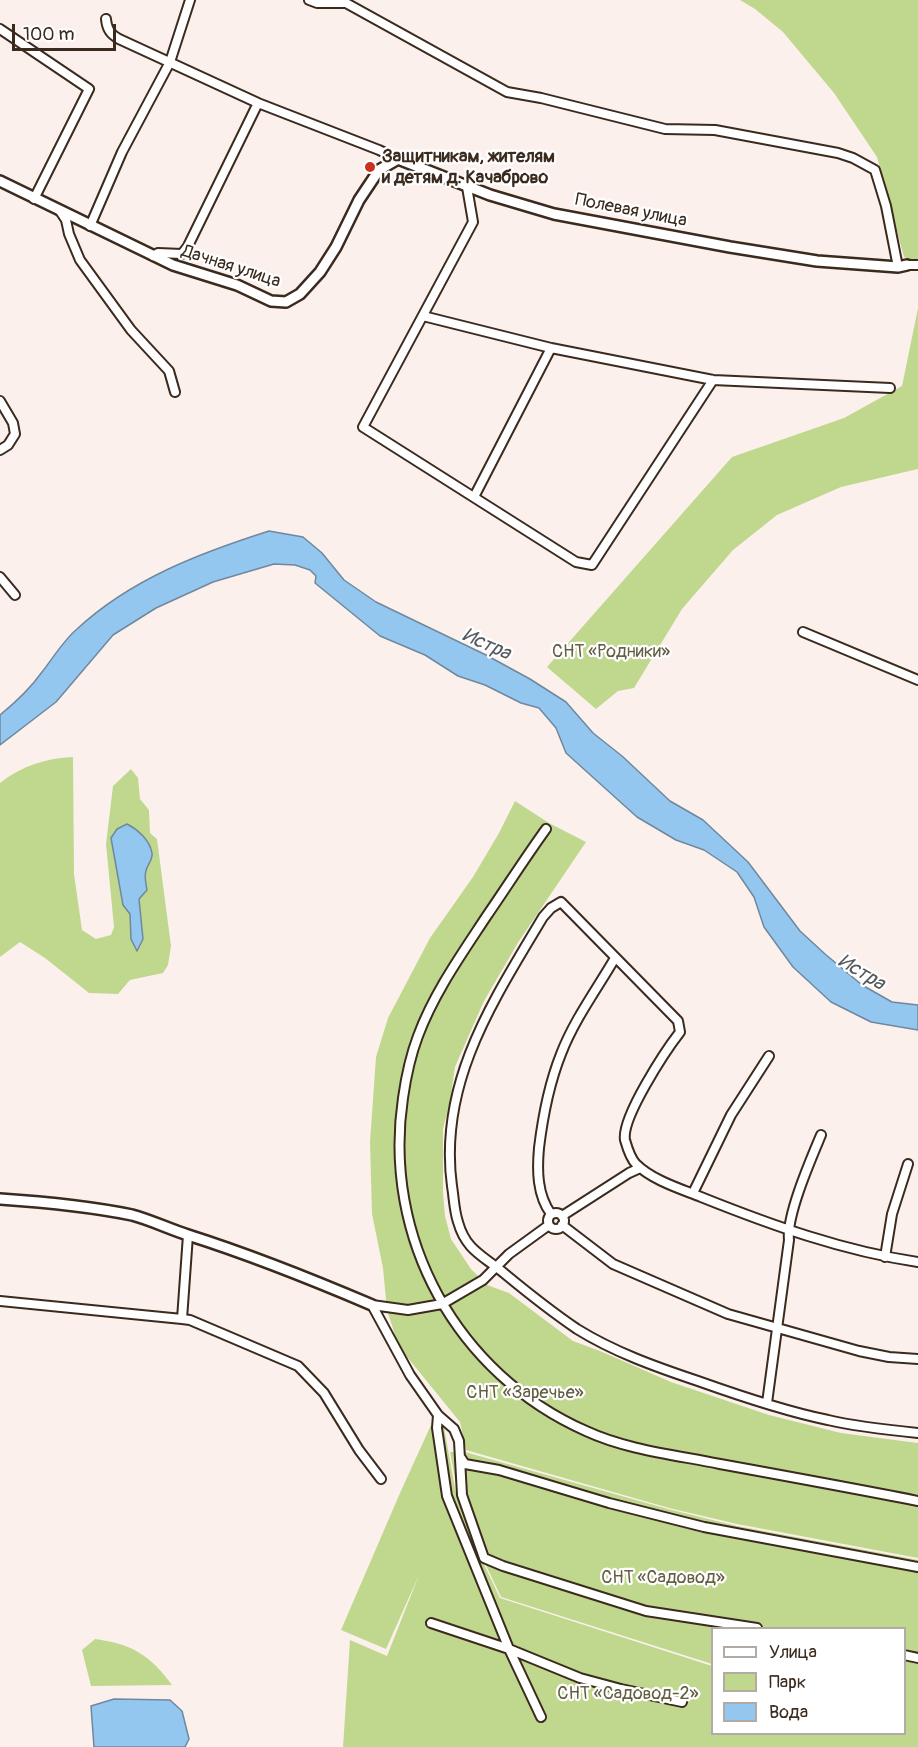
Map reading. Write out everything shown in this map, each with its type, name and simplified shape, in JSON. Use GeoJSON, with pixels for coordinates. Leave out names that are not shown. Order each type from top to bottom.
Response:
{"type":"FeatureCollection","features":[{"type":"Feature","properties":{"kind":"street"},"geometry":{"type":"LineString","coordinates":[[90,226],[122,152],[170,62],[190,0]]}},
{"type":"Feature","properties":{"kind":"street"},"geometry":{"type":"LineString","coordinates":[[309,0],[316,3],[346,3],[507,92],[541,98],[665,129],[715,130],[838,153],[853,158],[875,170],[902,266],[918,265]]}},
{"type":"Feature","properties":{"kind":"street","name":"Полевая улица"},"geometry":{"type":"LineString","coordinates":[[106,19],[106,27],[111,34],[258,103],[467,187],[554,213],[657,233],[817,261],[902,266]]}},
{"type":"Feature","properties":{"kind":"street"},"geometry":{"type":"LineString","coordinates":[[0,29],[89,89],[34,199]]}},
{"type":"Feature","properties":{"kind":"street"},"geometry":{"type":"LineString","coordinates":[[153,256],[182,254],[188,246],[258,103]]}},
{"type":"Feature","properties":{"kind":"street","name":"Дачная улица"},"geometry":{"type":"LineString","coordinates":[[0,181],[173,265],[237,285],[271,301],[286,302],[300,294],[320,272],[336,248],[359,200],[379,170],[398,159]]}},
{"type":"Feature","properties":{"kind":"street"},"geometry":{"type":"LineString","coordinates":[[467,187],[473,222],[363,427],[576,562],[592,566],[713,380]]}},
{"type":"Feature","properties":{"kind":"street"},"geometry":{"type":"LineString","coordinates":[[60,211],[66,219],[69,234],[80,260],[131,330],[170,371],[175,392]]}},
{"type":"Feature","properties":{"kind":"street"},"geometry":{"type":"LineString","coordinates":[[423,316],[551,348],[713,380],[890,388]]}},
{"type":"Feature","properties":{"kind":"street"},"geometry":{"type":"LineString","coordinates":[[474,497],[551,348]]}},
{"type":"Feature","properties":{"kind":"street"},"geometry":{"type":"LineString","coordinates":[[0,401],[13,423],[15,434],[8,445],[0,450]]}},
{"type":"Feature","properties":{"kind":"street"},"geometry":{"type":"LineString","coordinates":[[0,577],[15,595]]}},
{"type":"Feature","properties":{"kind":"street"},"geometry":{"type":"LineString","coordinates":[[802,632],[918,681]]}},
{"type":"Feature","properties":{"kind":"street"},"geometry":{"type":"LineString","coordinates":[[546,829],[459,957],[430,1008],[417,1037],[408,1066],[398,1154],[404,1198],[421,1260],[442,1304],[476,1350],[502,1377],[549,1412],[586,1431],[621,1443],[679,1456],[918,1501]]}},
{"type":"Feature","properties":{"kind":"street"},"geometry":{"type":"LineString","coordinates":[[918,1262],[885,1257],[788,1231],[657,1178],[640,1168],[634,1162],[625,1139],[626,1128],[648,1082],[680,1032],[678,1021],[561,902],[551,908],[543,917],[493,1000],[464,1066],[456,1100],[449,1165],[454,1208],[465,1239],[487,1262],[496,1266],[535,1299],[578,1329],[632,1357],[703,1383],[828,1420],[918,1433]]}},
{"type":"Feature","properties":{"kind":"street"},"geometry":{"type":"LineString","coordinates":[[551,1214],[543,1198],[538,1178],[543,1112],[561,1052],[615,958]]}},
{"type":"Feature","properties":{"kind":"street"},"geometry":{"type":"LineString","coordinates":[[693,1193],[731,1115],[769,1056]]}},
{"type":"Feature","properties":{"kind":"street"},"geometry":{"type":"LineString","coordinates":[[767,1403],[789,1240],[788,1231],[802,1183],[821,1135]]}},
{"type":"Feature","properties":{"kind":"street"},"geometry":{"type":"LineString","coordinates":[[885,1257],[892,1214],[908,1164]]}},
{"type":"Feature","properties":{"kind":"street"},"geometry":{"type":"LineString","coordinates":[[562,1216],[640,1168]]}},
{"type":"Feature","properties":{"kind":"street"},"geometry":{"type":"LineString","coordinates":[[0,1199],[67,1204],[134,1216],[213,1242],[309,1278],[372,1305],[408,1310],[442,1304],[483,1280],[496,1266],[549,1225]]}},
{"type":"Feature","properties":{"kind":"street"},"geometry":{"type":"LineString","coordinates":[[549,1225],[556,1229],[562,1226],[564,1221],[558,1213],[551,1214]]}},
{"type":"Feature","properties":{"kind":"street"},"geometry":{"type":"LineString","coordinates":[[549,1225],[548,1218],[551,1214]]}},
{"type":"Feature","properties":{"kind":"street"},"geometry":{"type":"LineString","coordinates":[[562,1226],[613,1264],[728,1314],[859,1351],[889,1357],[918,1359]]}},
{"type":"Feature","properties":{"kind":"street"},"geometry":{"type":"LineString","coordinates":[[182,1319],[188,1235]]}},
{"type":"Feature","properties":{"kind":"street"},"geometry":{"type":"LineString","coordinates":[[0,1301],[190,1320],[298,1366],[324,1393],[381,1479]]}},
{"type":"Feature","properties":{"kind":"street"},"geometry":{"type":"LineString","coordinates":[[372,1305],[410,1375],[438,1415],[454,1429],[459,1441],[462,1495],[484,1558],[646,1611],[745,1627]]}},
{"type":"Feature","properties":{"kind":"street"},"geometry":{"type":"LineString","coordinates":[[438,1415],[437,1428],[447,1496],[509,1649],[542,1717]]}},
{"type":"Feature","properties":{"kind":"street"},"geometry":{"type":"LineString","coordinates":[[459,1454],[465,1464],[499,1470],[551,1487],[678,1521],[918,1567]]}},
{"type":"Feature","properties":{"kind":"street"},"geometry":{"type":"LineString","coordinates":[[431,1623],[509,1649],[580,1678],[682,1702]]}},
{"type":"Feature","properties":{"kind":"green space"},"geometry":{"type":"Polygon","coordinates":[[[740,0],[918,0],[918,262],[904,257],[877,157],[834,93],[783,32],[740,0]]]}},
{"type":"Feature","properties":{"kind":"green space","name":"СНТ «Родники»"},"geometry":{"type":"Polygon","coordinates":[[[918,308],[918,469],[841,487],[777,515],[733,550],[682,609],[634,688],[618,691],[596,709],[547,667],[732,457],[844,418],[902,386],[918,308]]]}},
{"type":"Feature","properties":{"kind":"green space"},"geometry":{"type":"Polygon","coordinates":[[[73,757],[74,874],[82,930],[96,939],[111,935],[114,927],[106,844],[113,786],[131,769],[138,778],[140,799],[149,810],[150,833],[157,839],[171,946],[168,965],[163,973],[130,980],[118,994],[89,993],[45,958],[20,942],[0,957],[0,783],[35,764],[73,757]]]}},
{"type":"Feature","properties":{"kind":"green space","name":"СНТ «Заречье»"},"geometry":{"type":"Polygon","coordinates":[[[515,801],[549,823],[586,842],[519,941],[484,1001],[455,1067],[443,1129],[443,1193],[445,1216],[451,1239],[471,1269],[487,1285],[509,1293],[573,1341],[671,1382],[769,1415],[841,1433],[918,1443],[918,1558],[737,1524],[669,1508],[466,1450],[460,1422],[399,1347],[387,1310],[383,1268],[372,1214],[370,1142],[376,1057],[388,1018],[430,938],[473,877],[515,801]]]}},
{"type":"Feature","properties":{"kind":"green space"},"geometry":{"type":"Polygon","coordinates":[[[431,1425],[444,1427],[456,1494],[480,1556],[500,1598],[711,1666],[711,1735],[906,1735],[906,1627],[711,1627],[711,1664],[501,1597],[481,1555],[458,1494],[450,1452],[465,1452],[737,1526],[918,1560],[918,1747],[343,1747],[350,1640],[387,1656],[419,1575],[386,1649],[341,1630],[431,1425]]]}},
{"type":"Feature","properties":{"kind":"green space"},"geometry":{"type":"Polygon","coordinates":[[[95,1639],[120,1644],[139,1653],[156,1666],[172,1685],[91,1686],[82,1650],[95,1639]]]}},
{"type":"Feature","properties":{"kind":"water"},"geometry":{"type":"Polygon","coordinates":[[[269,531],[303,537],[322,553],[344,580],[376,602],[486,655],[566,702],[593,733],[622,756],[670,801],[703,820],[748,862],[800,931],[825,954],[862,985],[892,1002],[918,1005],[918,1030],[871,1022],[831,1002],[793,967],[764,927],[754,897],[737,872],[704,850],[676,840],[637,817],[566,753],[556,728],[539,708],[521,703],[485,685],[458,676],[425,655],[380,636],[315,583],[316,576],[310,570],[295,565],[274,564],[213,582],[156,608],[113,635],[56,702],[0,745],[0,715],[33,684],[72,634],[98,611],[143,582],[192,558],[269,531]]]}},
{"type":"Feature","properties":{"kind":"water"},"geometry":{"type":"Polygon","coordinates":[[[127,824],[143,836],[152,853],[145,873],[147,890],[139,899],[143,939],[137,951],[131,939],[130,914],[123,905],[111,838],[117,829],[127,824]]]}},
{"type":"Feature","properties":{"kind":"water"},"geometry":{"type":"Polygon","coordinates":[[[114,1699],[170,1700],[182,1711],[189,1739],[185,1747],[94,1747],[91,1706],[114,1699]]]}},
{"type":"Feature","properties":{"kind":"place","name":"Защитникам, жителям и детям д. Качаброво"},"geometry":{"type":"Point","coordinates":[370,167]}},
{"type":"Feature","properties":{"kind":"water label","name":"Истра"},"geometry":{"type":"Point","coordinates":[486,645]}},
{"type":"Feature","properties":{"kind":"water label","name":"Истра"},"geometry":{"type":"Point","coordinates":[861,973]}},
{"type":"Feature","properties":{"kind":"park label","name":"СНТ «Садовод»"},"geometry":{"type":"Point","coordinates":[663,1578]}},
{"type":"Feature","properties":{"kind":"park label","name":"СНТ «Садовод-2»"},"geometry":{"type":"Point","coordinates":[628,1694]}}]}
